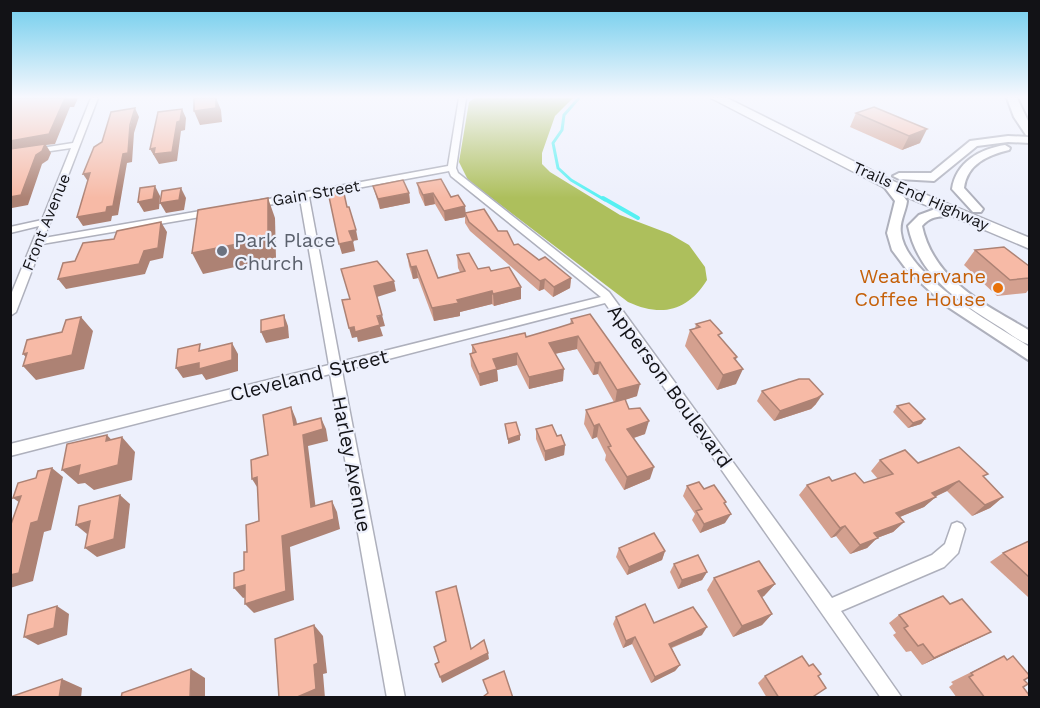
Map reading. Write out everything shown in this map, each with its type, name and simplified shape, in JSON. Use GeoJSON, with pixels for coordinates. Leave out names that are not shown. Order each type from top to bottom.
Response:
{"type":"FeatureCollection","features":[{"type":"Feature","properties":{"kind":"highway","name":"Trails End Highway"},"geometry":{"type":"LineString","coordinates":[[788,131],[894,180],[1029,230]]}},
{"type":"Feature","properties":{"kind":"highway","name":"Trails End Highway"},"geometry":{"type":"LineString","coordinates":[[800,131],[955,212],[1029,244]]}},
{"type":"Feature","properties":{"kind":"main road"},"geometry":{"type":"LineString","coordinates":[[1029,140],[982,141],[965,149],[934,177],[894,180],[895,191],[901,201],[894,232],[902,255],[950,301],[1029,355]]}},
{"type":"Feature","properties":{"kind":"main road"},"geometry":{"type":"LineString","coordinates":[[977,209],[958,189],[958,182],[977,156],[999,148],[1029,147]]}},
{"type":"Feature","properties":{"kind":"main road"},"geometry":{"type":"LineString","coordinates":[[955,212],[933,212],[921,217],[915,226],[918,247],[933,270],[948,283],[1029,339]]}},
{"type":"Feature","properties":{"kind":"street","name":"Front Avenue"},"geometry":{"type":"LineString","coordinates":[[10,312],[82,131]]}},
{"type":"Feature","properties":{"kind":"street"},"geometry":{"type":"LineString","coordinates":[[452,168],[458,131]]}},
{"type":"Feature","properties":{"kind":"street"},"geometry":{"type":"LineString","coordinates":[[10,156],[77,145]]}},
{"type":"Feature","properties":{"kind":"street","name":"Gain Street"},"geometry":{"type":"LineString","coordinates":[[247,206],[452,168]]}},
{"type":"Feature","properties":{"kind":"street","name":"Apperson Boulevard"},"geometry":{"type":"LineString","coordinates":[[452,168],[463,184],[595,285],[608,299],[893,698]]}},
{"type":"Feature","properties":{"kind":"street","name":"Harley Avenue"},"geometry":{"type":"LineString","coordinates":[[304,195],[396,698]]}},
{"type":"Feature","properties":{"kind":"street"},"geometry":{"type":"LineString","coordinates":[[39,242],[226,209]]}},
{"type":"Feature","properties":{"kind":"street"},"geometry":{"type":"LineString","coordinates":[[10,230],[46,222]]}},
{"type":"Feature","properties":{"kind":"street","name":"Cleveland Street"},"geometry":{"type":"LineString","coordinates":[[10,450],[608,299]]}},
{"type":"Feature","properties":{"kind":"street"},"geometry":{"type":"LineString","coordinates":[[829,608],[938,561],[952,548],[957,529]]}},
{"type":"Feature","properties":{"kind":"green space"},"geometry":{"type":"Polygon","coordinates":[[[464,131],[550,131],[542,153],[542,164],[550,172],[620,215],[670,234],[689,245],[705,267],[707,280],[691,299],[672,309],[651,309],[628,302],[468,180],[459,162],[464,131]]]}},
{"type":"Feature","properties":{"kind":"building"},"geometry":{"type":"Polygon","coordinates":[[[10,131],[50,131],[49,134],[10,141],[10,131]]]}},
{"type":"Feature","properties":{"kind":"building"},"geometry":{"type":"Polygon","coordinates":[[[105,131],[130,131],[128,153],[123,154],[113,206],[107,207],[106,212],[77,217],[90,173],[83,174],[94,147],[102,142],[105,131]]]}},
{"type":"Feature","properties":{"kind":"building"},"geometry":{"type":"Polygon","coordinates":[[[154,131],[175,131],[172,152],[154,154],[155,148],[150,149],[154,131]]]}},
{"type":"Feature","properties":{"kind":"building"},"geometry":{"type":"Polygon","coordinates":[[[898,131],[922,131],[909,136],[898,131]]]}},
{"type":"Feature","properties":{"kind":"building"},"geometry":{"type":"Polygon","coordinates":[[[45,144],[42,151],[36,155],[21,195],[10,197],[10,149],[45,144]]]}},
{"type":"Feature","properties":{"kind":"building"},"geometry":{"type":"Polygon","coordinates":[[[441,179],[451,197],[458,195],[465,206],[444,211],[433,193],[423,195],[417,183],[441,179]]]}},
{"type":"Feature","properties":{"kind":"building"},"geometry":{"type":"Polygon","coordinates":[[[403,180],[409,193],[378,199],[373,186],[403,180]]]}},
{"type":"Feature","properties":{"kind":"building"},"geometry":{"type":"Polygon","coordinates":[[[155,186],[153,199],[138,202],[140,188],[155,186]]]}},
{"type":"Feature","properties":{"kind":"building"},"geometry":{"type":"Polygon","coordinates":[[[181,188],[179,200],[160,203],[162,191],[181,188]]]}},
{"type":"Feature","properties":{"kind":"building"},"geometry":{"type":"Polygon","coordinates":[[[343,189],[356,230],[349,231],[353,241],[339,244],[328,192],[343,189]]]}},
{"type":"Feature","properties":{"kind":"building"},"geometry":{"type":"Polygon","coordinates":[[[268,198],[268,238],[192,253],[198,210],[268,198]]]}},
{"type":"Feature","properties":{"kind":"building"},"geometry":{"type":"Polygon","coordinates":[[[484,209],[498,231],[507,231],[514,245],[518,244],[539,260],[545,257],[571,278],[554,287],[545,279],[540,281],[469,222],[465,213],[484,209]]]}},
{"type":"Feature","properties":{"kind":"building"},"geometry":{"type":"Polygon","coordinates":[[[161,222],[158,248],[144,251],[139,264],[58,279],[63,263],[75,261],[83,243],[114,239],[117,231],[161,222]]]}},
{"type":"Feature","properties":{"kind":"building"},"geometry":{"type":"Polygon","coordinates":[[[1004,247],[1029,266],[1029,278],[1010,280],[975,250],[1004,247]]]}},
{"type":"Feature","properties":{"kind":"building"},"geometry":{"type":"Polygon","coordinates":[[[427,250],[438,278],[465,271],[457,255],[469,253],[478,269],[489,267],[491,271],[509,267],[521,287],[493,294],[492,291],[457,300],[459,303],[432,308],[416,266],[411,267],[407,254],[427,250]]]}},
{"type":"Feature","properties":{"kind":"building"},"geometry":{"type":"Polygon","coordinates":[[[377,261],[394,281],[374,286],[382,315],[377,316],[380,325],[355,332],[354,327],[349,328],[342,300],[350,299],[341,269],[377,261]]]}},
{"type":"Feature","properties":{"kind":"building"},"geometry":{"type":"Polygon","coordinates":[[[590,314],[640,384],[617,390],[600,362],[595,363],[578,336],[549,343],[564,369],[529,377],[517,353],[493,359],[497,369],[479,374],[470,354],[476,352],[472,345],[525,333],[526,337],[573,323],[571,319],[590,314]]]}},
{"type":"Feature","properties":{"kind":"building"},"geometry":{"type":"Polygon","coordinates":[[[284,315],[285,327],[261,332],[261,320],[284,315]]]}},
{"type":"Feature","properties":{"kind":"building"},"geometry":{"type":"Polygon","coordinates":[[[81,317],[72,355],[23,366],[27,353],[23,354],[27,340],[62,332],[66,320],[81,317]]]}},
{"type":"Feature","properties":{"kind":"building"},"geometry":{"type":"Polygon","coordinates":[[[710,320],[722,333],[718,335],[737,357],[734,358],[743,369],[723,375],[690,330],[700,327],[696,324],[710,320]]]}},
{"type":"Feature","properties":{"kind":"building"},"geometry":{"type":"Polygon","coordinates":[[[232,343],[232,360],[199,369],[199,363],[176,368],[178,349],[200,344],[199,351],[232,343]]]}},
{"type":"Feature","properties":{"kind":"building"},"geometry":{"type":"Polygon","coordinates":[[[799,379],[809,379],[823,394],[780,411],[762,391],[799,379]]]}},
{"type":"Feature","properties":{"kind":"building"},"geometry":{"type":"Polygon","coordinates":[[[625,399],[629,409],[640,408],[649,421],[627,429],[654,467],[627,477],[608,447],[611,446],[599,424],[594,426],[586,410],[625,399]]]}},
{"type":"Feature","properties":{"kind":"building"},"geometry":{"type":"Polygon","coordinates":[[[909,403],[925,419],[913,423],[897,406],[909,403]]]}},
{"type":"Feature","properties":{"kind":"building"},"geometry":{"type":"Polygon","coordinates":[[[291,407],[294,425],[321,418],[323,429],[303,435],[311,507],[332,501],[334,519],[282,536],[286,591],[245,604],[245,585],[234,588],[234,573],[244,570],[244,552],[247,552],[246,525],[259,521],[257,477],[252,479],[251,460],[268,455],[263,415],[291,407]]]}},
{"type":"Feature","properties":{"kind":"building"},"geometry":{"type":"Polygon","coordinates":[[[516,422],[520,435],[508,439],[505,424],[516,422]]]}},
{"type":"Feature","properties":{"kind":"building"},"geometry":{"type":"Polygon","coordinates":[[[552,425],[557,436],[561,435],[565,445],[545,451],[536,429],[552,425]]]}},
{"type":"Feature","properties":{"kind":"building"},"geometry":{"type":"Polygon","coordinates":[[[107,435],[106,441],[122,437],[118,465],[78,476],[80,465],[62,470],[67,444],[107,435]]]}},
{"type":"Feature","properties":{"kind":"building"},"geometry":{"type":"Polygon","coordinates":[[[959,447],[988,474],[983,476],[1003,497],[985,505],[959,481],[932,493],[936,497],[896,513],[904,522],[874,533],[878,538],[860,545],[845,526],[840,528],[807,485],[829,477],[832,481],[855,473],[864,483],[893,474],[880,460],[905,450],[918,463],[959,447]]]}},
{"type":"Feature","properties":{"kind":"building"},"geometry":{"type":"Polygon","coordinates":[[[52,468],[38,521],[31,523],[19,573],[10,575],[10,527],[21,496],[13,498],[18,483],[36,478],[38,471],[52,468]]]}},
{"type":"Feature","properties":{"kind":"building"},"geometry":{"type":"Polygon","coordinates":[[[699,482],[704,489],[714,485],[731,514],[704,524],[696,511],[702,509],[687,486],[699,482]]]}},
{"type":"Feature","properties":{"kind":"building"},"geometry":{"type":"Polygon","coordinates":[[[120,495],[114,539],[85,548],[90,521],[76,525],[79,506],[120,495]]]}},
{"type":"Feature","properties":{"kind":"building"},"geometry":{"type":"Polygon","coordinates":[[[654,533],[665,551],[629,567],[619,548],[654,533]]]}},
{"type":"Feature","properties":{"kind":"building"},"geometry":{"type":"Polygon","coordinates":[[[1029,541],[1029,577],[1003,553],[1029,541]]]}},
{"type":"Feature","properties":{"kind":"building"},"geometry":{"type":"Polygon","coordinates":[[[698,555],[707,572],[682,580],[674,564],[698,555]]]}},
{"type":"Feature","properties":{"kind":"building"},"geometry":{"type":"Polygon","coordinates":[[[759,561],[775,584],[758,591],[772,614],[742,626],[714,578],[759,561]]]}},
{"type":"Feature","properties":{"kind":"building"},"geometry":{"type":"Polygon","coordinates":[[[456,586],[471,649],[484,640],[488,653],[440,677],[435,664],[439,662],[434,647],[446,641],[436,592],[456,586]]]}},
{"type":"Feature","properties":{"kind":"building"},"geometry":{"type":"Polygon","coordinates":[[[943,596],[950,604],[962,599],[991,632],[934,658],[923,644],[918,646],[904,628],[908,626],[899,615],[943,596]]]}},
{"type":"Feature","properties":{"kind":"building"},"geometry":{"type":"Polygon","coordinates":[[[645,604],[654,623],[693,607],[707,627],[669,644],[680,665],[655,677],[635,637],[626,641],[616,617],[645,604]]]}},
{"type":"Feature","properties":{"kind":"building"},"geometry":{"type":"Polygon","coordinates":[[[57,606],[54,628],[24,637],[28,615],[57,606]]]}},
{"type":"Feature","properties":{"kind":"building"},"geometry":{"type":"Polygon","coordinates":[[[314,625],[318,663],[314,665],[316,689],[295,698],[279,698],[275,639],[314,625]]]}},
{"type":"Feature","properties":{"kind":"building"},"geometry":{"type":"Polygon","coordinates":[[[802,656],[809,666],[813,664],[821,674],[818,676],[826,688],[811,698],[779,698],[765,676],[802,656]]]}},
{"type":"Feature","properties":{"kind":"building"},"geometry":{"type":"Polygon","coordinates":[[[1004,656],[1007,660],[1013,656],[1029,675],[1024,680],[1028,684],[1023,687],[1029,698],[985,698],[969,677],[973,675],[971,673],[1004,656]]]}},
{"type":"Feature","properties":{"kind":"building"},"geometry":{"type":"Polygon","coordinates":[[[191,669],[190,698],[121,698],[122,693],[191,669]]]}},
{"type":"Feature","properties":{"kind":"building"},"geometry":{"type":"Polygon","coordinates":[[[504,671],[513,698],[484,698],[488,693],[483,680],[504,671]]]}},
{"type":"Feature","properties":{"kind":"building"},"geometry":{"type":"Polygon","coordinates":[[[62,679],[59,698],[10,698],[10,697],[62,679]]]}},
{"type":"Feature","properties":{"kind":"waterway"},"geometry":{"type":"LineString","coordinates":[[561,131],[553,143],[558,168],[571,180],[605,200]]}},
{"type":"Feature","properties":{"kind":"waterway"},"geometry":{"type":"LineString","coordinates":[[603,198],[638,218]]}},
{"type":"Feature","properties":{"kind":"place","name":"Park Place Church"},"geometry":{"type":"Point","coordinates":[222,251]}},
{"type":"Feature","properties":{"kind":"place","name":"Weathervane Coffee House"},"geometry":{"type":"Point","coordinates":[998,288]}}]}
